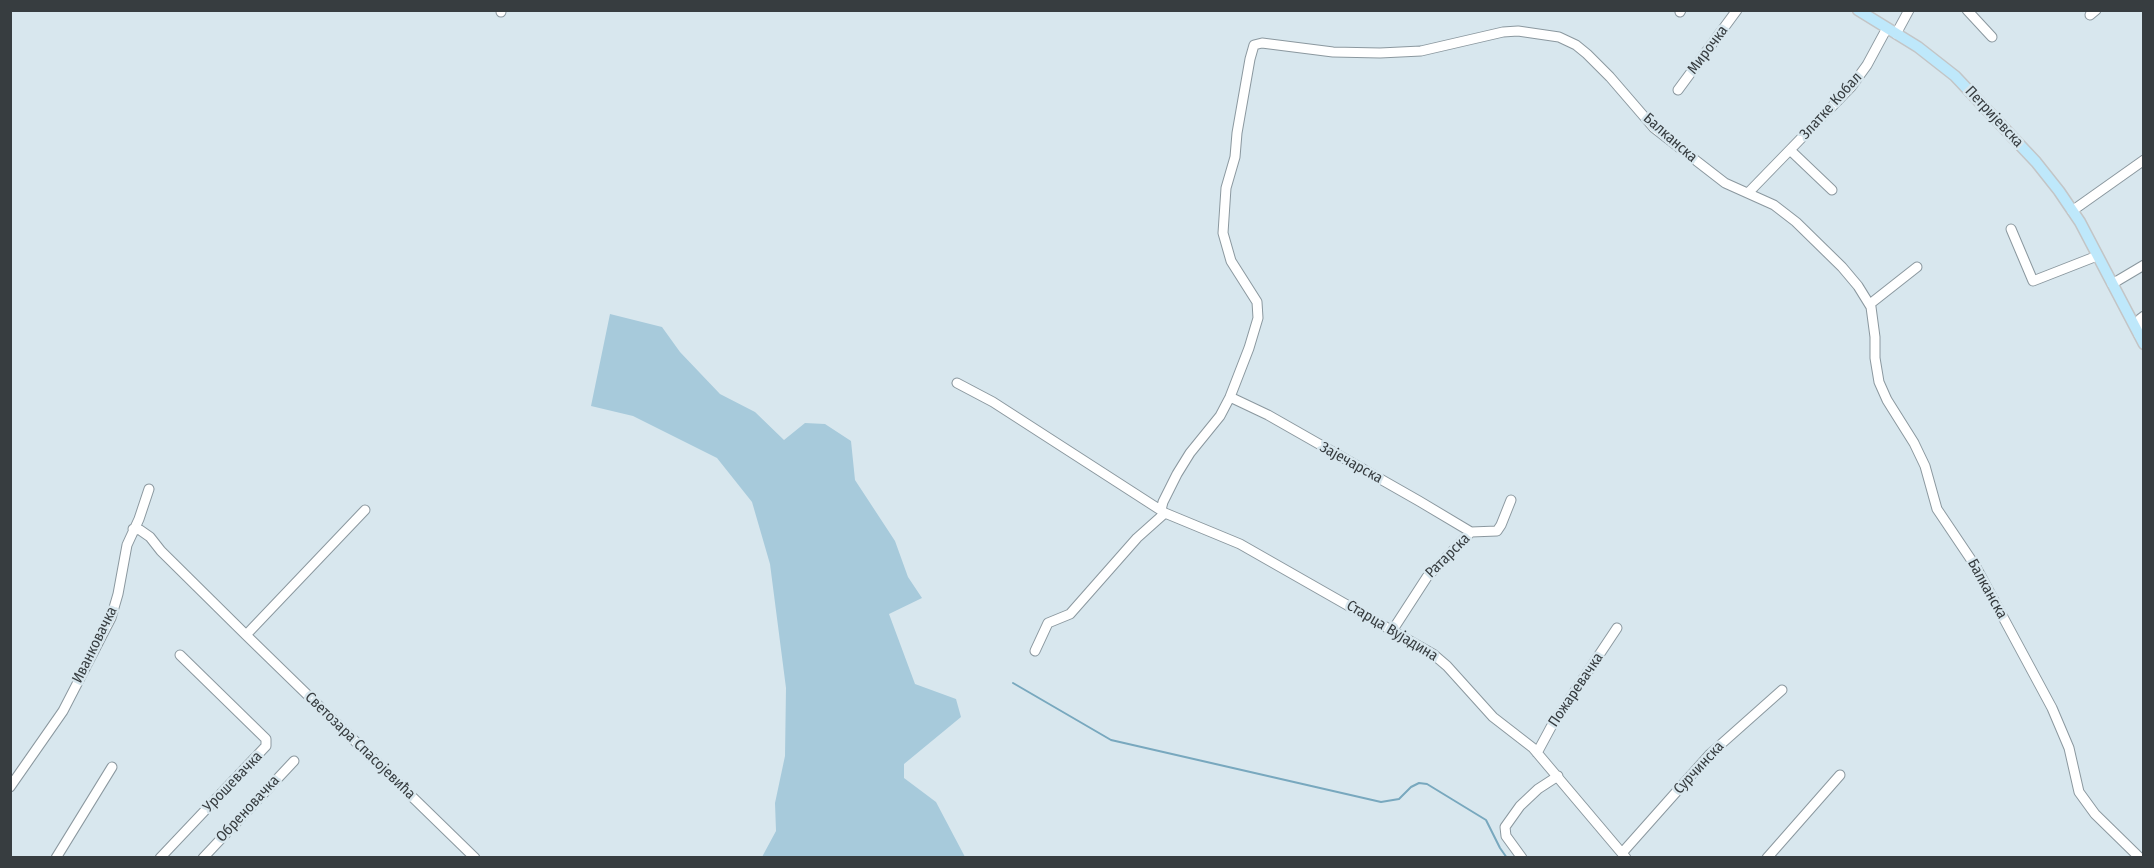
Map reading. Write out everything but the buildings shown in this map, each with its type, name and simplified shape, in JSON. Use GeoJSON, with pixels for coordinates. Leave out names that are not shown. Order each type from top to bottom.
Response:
{"type":"FeatureCollection","features":[{"type":"Feature","properties":{"kind":"main road","name":"Петријевска"},"geometry":{"type":"LineString","coordinates":[[1857,10],[1929,54],[1964,85],[2036,162],[2072,210],[2141,339]]}},
{"type":"Feature","properties":{"kind":"street","name":"Мирочка"},"geometry":{"type":"LineString","coordinates":[[1678,90],[1737,10]]}},
{"type":"Feature","properties":{"kind":"street","name":"Златке Кобал"},"geometry":{"type":"LineString","coordinates":[[1748,193],[1856,81],[1909,10]]}},
{"type":"Feature","properties":{"kind":"street"},"geometry":{"type":"LineString","coordinates":[[1967,10],[1992,37]]}},
{"type":"Feature","properties":{"kind":"street","name":"Балканска"},"geometry":{"type":"LineString","coordinates":[[1230,397],[1249,348],[1259,309],[1231,261],[1226,247],[1222,217],[1226,188],[1235,157],[1237,134],[1254,45],[1263,43],[1333,52],[1421,51],[1503,32],[1518,31],[1546,34],[1569,42],[1587,54],[1610,77],[1654,128],[1725,183],[1774,205],[1796,222],[1858,286],[1870,304],[1874,320],[1875,358],[1879,382],[1925,466],[1937,509],[1976,567],[2052,708],[2069,748],[2079,792],[2095,814],[2140,858]]}},
{"type":"Feature","properties":{"kind":"street","name":"Златке Кобал"},"geometry":{"type":"LineString","coordinates":[[1790,150],[1832,190]]}},
{"type":"Feature","properties":{"kind":"street"},"geometry":{"type":"LineString","coordinates":[[2072,210],[2144,160]]}},
{"type":"Feature","properties":{"kind":"street"},"geometry":{"type":"LineString","coordinates":[[2011,229],[2033,281],[2097,256]]}},
{"type":"Feature","properties":{"kind":"street"},"geometry":{"type":"LineString","coordinates":[[2112,284],[2144,265]]}},
{"type":"Feature","properties":{"kind":"street"},"geometry":{"type":"LineString","coordinates":[[1870,304],[1917,267]]}},
{"type":"Feature","properties":{"kind":"street"},"geometry":{"type":"LineString","coordinates":[[2141,339],[2140,319],[2144,316]]}},
{"type":"Feature","properties":{"kind":"street","name":"Старца Вујадина"},"geometry":{"type":"LineString","coordinates":[[957,383],[993,402],[1163,512],[1240,544],[1423,647],[1441,660],[1493,717],[1537,753],[1624,855]]}},
{"type":"Feature","properties":{"kind":"street"},"geometry":{"type":"LineString","coordinates":[[1035,651],[1048,623],[1070,614],[1163,512],[1163,502],[1177,474],[1190,453],[1220,416],[1230,397]]}},
{"type":"Feature","properties":{"kind":"street","name":"Зајечарска"},"geometry":{"type":"LineString","coordinates":[[1230,397],[1268,415],[1471,532]]}},
{"type":"Feature","properties":{"kind":"street","name":"Иванковачка"},"geometry":{"type":"LineString","coordinates":[[10,787],[63,711],[111,618],[118,594],[123,559],[149,489]]}},
{"type":"Feature","properties":{"kind":"street","name":"Ратарска"},"geometry":{"type":"LineString","coordinates":[[1392,631],[1427,577],[1471,532],[1497,531],[1511,500]]}},
{"type":"Feature","properties":{"kind":"street"},"geometry":{"type":"LineString","coordinates":[[246,635],[365,510]]}},
{"type":"Feature","properties":{"kind":"street","name":"Светозара Спасојевића"},"geometry":{"type":"LineString","coordinates":[[133,529],[150,537],[161,551],[246,635],[475,858]]}},
{"type":"Feature","properties":{"kind":"street","name":"Пожаревачка"},"geometry":{"type":"LineString","coordinates":[[1537,753],[1551,727],[1617,628]]}},
{"type":"Feature","properties":{"kind":"street","name":"Урошевачка"},"geometry":{"type":"LineString","coordinates":[[160,858],[266,746],[266,738],[180,655]]}},
{"type":"Feature","properties":{"kind":"street","name":"Сурчинска"},"geometry":{"type":"LineString","coordinates":[[1624,855],[1710,754],[1782,690]]}},
{"type":"Feature","properties":{"kind":"street","name":"Обреновачка"},"geometry":{"type":"LineString","coordinates":[[203,858],[294,761]]}},
{"type":"Feature","properties":{"kind":"street"},"geometry":{"type":"LineString","coordinates":[[56,858],[112,767]]}},
{"type":"Feature","properties":{"kind":"street"},"geometry":{"type":"LineString","coordinates":[[1767,858],[1840,775]]}},
{"type":"Feature","properties":{"kind":"street"},"geometry":{"type":"LineString","coordinates":[[1522,858],[1506,836],[1505,827],[1520,806],[1538,789],[1558,776]]}},
{"type":"Feature","properties":{"kind":"shaded area"},"geometry":{"type":"Polygon","coordinates":[[[610,314],[662,327],[680,352],[720,394],[755,412],[784,440],[805,423],[825,424],[851,441],[855,480],[895,541],[908,577],[922,598],[889,614],[915,684],[956,699],[961,717],[904,764],[904,778],[936,802],[965,857],[762,857],[776,831],[775,803],[785,756],[786,688],[770,564],[752,502],[717,458],[633,416],[591,406],[610,314]]]}},
{"type":"Feature","properties":{"kind":"waterway"},"geometry":{"type":"LineString","coordinates":[[1013,683],[1111,740],[1381,802],[1399,799],[1411,787],[1419,783],[1427,784],[1486,820],[1507,858]]}}]}
